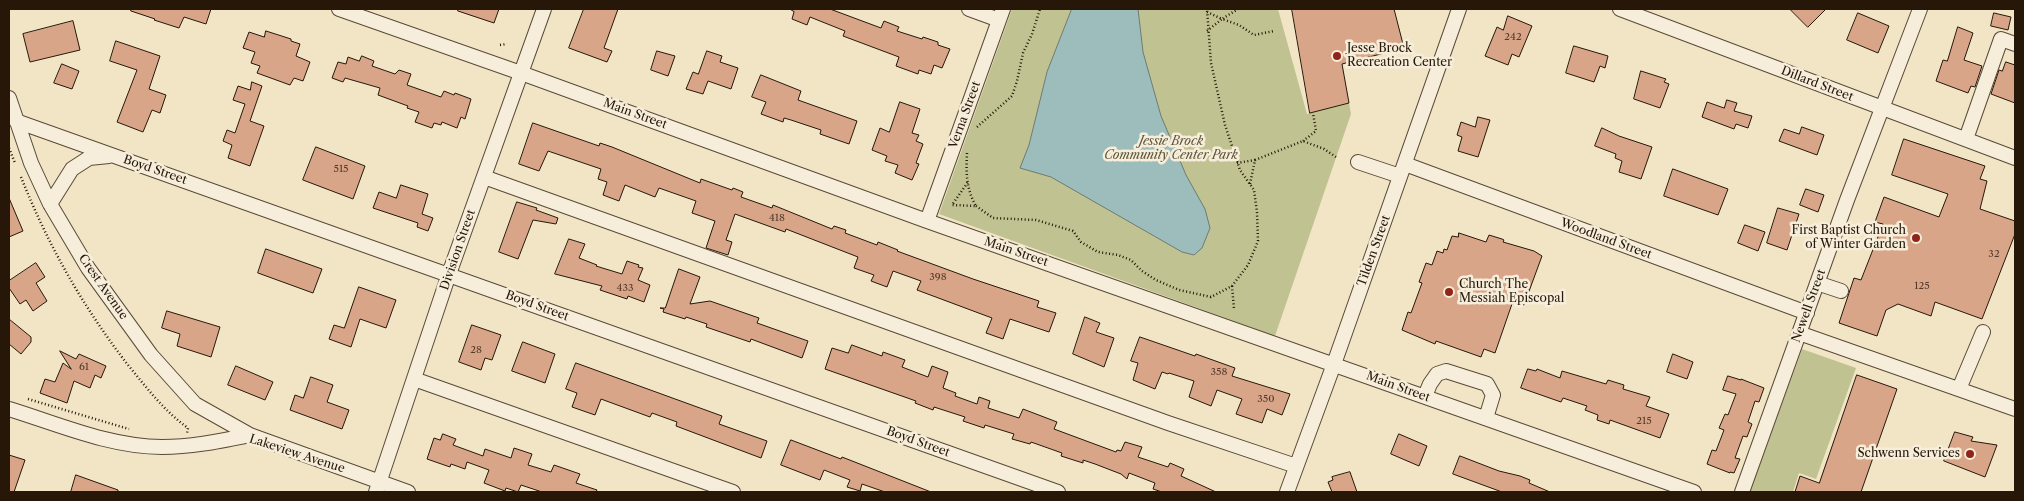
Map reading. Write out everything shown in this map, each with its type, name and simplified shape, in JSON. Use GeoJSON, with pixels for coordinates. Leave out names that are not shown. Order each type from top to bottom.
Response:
{"type":"FeatureCollection","features":[{"type":"Feature","properties":{"kind":"street","name":"Main Street"},"geometry":{"type":"LineString","coordinates":[[339,9],[521,73],[927,221],[1694,492]]}},
{"type":"Feature","properties":{"kind":"street","name":"Division Street"},"geometry":{"type":"LineString","coordinates":[[377,487],[449,274],[544,9]]}},
{"type":"Feature","properties":{"kind":"street"},"geometry":{"type":"LineString","coordinates":[[969,9],[1001,14]]}},
{"type":"Feature","properties":{"kind":"street","name":"Tilden Street"},"geometry":{"type":"LineString","coordinates":[[1287,492],[1459,9]]}},
{"type":"Feature","properties":{"kind":"street","name":"Dillard Street"},"geometry":{"type":"LineString","coordinates":[[1620,9],[2015,158]]}},
{"type":"Feature","properties":{"kind":"street","name":"Newell Street"},"geometry":{"type":"LineString","coordinates":[[1742,492],[1817,283],[1920,9]]}},
{"type":"Feature","properties":{"kind":"street","name":"Verna Street"},"geometry":{"type":"LineString","coordinates":[[927,221],[1001,14]]}},
{"type":"Feature","properties":{"kind":"street"},"geometry":{"type":"LineString","coordinates":[[1966,139],[2001,39],[2015,44]]}},
{"type":"Feature","properties":{"kind":"street","name":"Crest Avenue"},"geometry":{"type":"LineString","coordinates":[[9,98],[31,163],[50,204],[88,268],[151,356],[195,404],[250,435]]}},
{"type":"Feature","properties":{"kind":"street","name":"Boyd Street"},"geometry":{"type":"LineString","coordinates":[[16,121],[1058,492]]}},
{"type":"Feature","properties":{"kind":"street"},"geometry":{"type":"LineString","coordinates":[[50,204],[72,169],[89,158],[113,155]]}},
{"type":"Feature","properties":{"kind":"street","name":"Woodland Street"},"geometry":{"type":"LineString","coordinates":[[1358,162],[1403,170],[1807,313]]}},
{"type":"Feature","properties":{"kind":"street"},"geometry":{"type":"LineString","coordinates":[[484,177],[1168,423],[1296,466]]}},
{"type":"Feature","properties":{"kind":"street"},"geometry":{"type":"LineString","coordinates":[[1817,283],[1841,291]]}},
{"type":"Feature","properties":{"kind":"street"},"geometry":{"type":"LineString","coordinates":[[1959,388],[1983,332]]}},
{"type":"Feature","properties":{"kind":"street"},"geometry":{"type":"LineString","coordinates":[[1799,333],[2015,409]]}},
{"type":"Feature","properties":{"kind":"street"},"geometry":{"type":"LineString","coordinates":[[1425,396],[1437,374],[1446,371],[1487,384],[1493,395],[1486,418]]}},
{"type":"Feature","properties":{"kind":"street"},"geometry":{"type":"LineString","coordinates":[[414,379],[733,492]]}},
{"type":"Feature","properties":{"kind":"street","name":"Lakeview Avenue"},"geometry":{"type":"LineString","coordinates":[[9,409],[111,440],[160,447],[202,445],[250,435],[377,487],[408,492]]}},
{"type":"Feature","properties":{"kind":"path"},"geometry":{"type":"LineString","coordinates":[[974,132],[978,125],[1012,96],[1023,53],[1032,34],[1040,9]]}},
{"type":"Feature","properties":{"kind":"path"},"geometry":{"type":"LineString","coordinates":[[1207,31],[1238,9]]}},
{"type":"Feature","properties":{"kind":"path"},"geometry":{"type":"LineString","coordinates":[[1207,10],[1222,19],[1239,25],[1254,35],[1274,31]]}},
{"type":"Feature","properties":{"kind":"path"},"geometry":{"type":"LineString","coordinates":[[968,146],[966,171],[969,195],[976,206],[994,218],[1036,220],[1073,232],[1081,242],[1098,252],[1118,255],[1131,260],[1142,271],[1156,280],[1179,290],[1211,297],[1232,286],[1248,265],[1258,241],[1256,205],[1254,190],[1237,163],[1210,63],[1207,10]]}},
{"type":"Feature","properties":{"kind":"path"},"geometry":{"type":"LineString","coordinates":[[500,45],[507,44]]}},
{"type":"Feature","properties":{"kind":"path"},"geometry":{"type":"LineString","coordinates":[[1237,163],[1255,160],[1303,141],[1316,131],[1313,113]]}},
{"type":"Feature","properties":{"kind":"path"},"geometry":{"type":"LineString","coordinates":[[1303,141],[1324,149],[1336,157]]}},
{"type":"Feature","properties":{"kind":"path"},"geometry":{"type":"LineString","coordinates":[[9,148],[16,166]]}},
{"type":"Feature","properties":{"kind":"path"},"geometry":{"type":"LineString","coordinates":[[1250,184],[1255,160]]}},
{"type":"Feature","properties":{"kind":"path"},"geometry":{"type":"LineString","coordinates":[[20,176],[45,234],[85,305],[154,398],[188,428],[184,436]]}},
{"type":"Feature","properties":{"kind":"path"},"geometry":{"type":"LineString","coordinates":[[968,182],[952,205],[976,206]]}},
{"type":"Feature","properties":{"kind":"path"},"geometry":{"type":"LineString","coordinates":[[1232,286],[1234,309]]}},
{"type":"Feature","properties":{"kind":"path"},"geometry":{"type":"LineString","coordinates":[[27,399],[130,429]]}},
{"type":"Feature","properties":{"kind":"green space","name":"Jessie Brock Community Center Park"},"geometry":{"type":"Polygon","coordinates":[[[1012,9],[1278,9],[1307,114],[1349,103],[1351,114],[1275,336],[939,214],[1012,9]]]}},
{"type":"Feature","properties":{"kind":"green space"},"geometry":{"type":"Polygon","coordinates":[[[1802,349],[1856,368],[1816,479],[1799,473],[1793,492],[1750,492],[1802,349]]]}},
{"type":"Feature","properties":{"kind":"water"},"geometry":{"type":"Polygon","coordinates":[[[1072,9],[1138,9],[1143,52],[1161,116],[1186,175],[1205,209],[1210,228],[1202,248],[1194,255],[1182,252],[1051,177],[1020,168],[1029,145],[1047,72],[1072,9]]]}},
{"type":"Feature","properties":{"kind":"building"},"geometry":{"type":"Polygon","coordinates":[[[131,9],[211,9],[206,24],[184,17],[179,28],[131,11],[131,9]]]}},
{"type":"Feature","properties":{"kind":"building"},"geometry":{"type":"Polygon","coordinates":[[[458,9],[499,9],[494,23],[458,11],[458,9]]]}},
{"type":"Feature","properties":{"kind":"building"},"geometry":{"type":"Polygon","coordinates":[[[584,9],[618,9],[604,48],[612,51],[607,62],[569,48],[584,9]]]}},
{"type":"Feature","properties":{"kind":"building"},"geometry":{"type":"Polygon","coordinates":[[[790,9],[830,9],[881,28],[884,21],[899,27],[897,31],[938,42],[938,45],[950,49],[942,68],[934,65],[931,74],[919,70],[918,74],[896,66],[899,57],[843,36],[845,31],[810,17],[807,25],[792,19],[794,12],[790,9]]]}},
{"type":"Feature","properties":{"kind":"building","name":"Jesse Brock Recreation Center"},"geometry":{"type":"Polygon","coordinates":[[[1292,9],[1394,9],[1404,48],[1342,64],[1349,103],[1310,113],[1292,9]]]}},
{"type":"Feature","properties":{"kind":"building"},"geometry":{"type":"Polygon","coordinates":[[[1790,9],[1826,9],[1808,27],[1790,9]]]}},
{"type":"Feature","properties":{"kind":"building"},"geometry":{"type":"Polygon","coordinates":[[[1858,13],[1889,26],[1878,53],[1847,40],[1858,13]]]}},
{"type":"Feature","properties":{"kind":"building"},"geometry":{"type":"Polygon","coordinates":[[[1994,13],[2011,17],[2008,30],[1991,26],[1994,13]]]}},
{"type":"Feature","properties":{"kind":"building"},"geometry":{"type":"Polygon","coordinates":[[[1508,16],[1532,26],[1519,57],[1512,54],[1508,65],[1485,56],[1497,27],[1503,30],[1508,16]]]}},
{"type":"Feature","properties":{"kind":"building"},"geometry":{"type":"Polygon","coordinates":[[[73,21],[80,50],[30,62],[23,34],[73,21]]]}},
{"type":"Feature","properties":{"kind":"building"},"geometry":{"type":"Polygon","coordinates":[[[1958,27],[1973,33],[1964,60],[1982,66],[1975,87],[1971,86],[1968,93],[1936,81],[1943,60],[1947,61],[1958,27]]]}},
{"type":"Feature","properties":{"kind":"building"},"geometry":{"type":"Polygon","coordinates":[[[266,31],[300,44],[296,56],[310,62],[303,81],[294,78],[290,85],[257,73],[260,66],[251,63],[255,52],[243,48],[249,32],[264,37],[266,31]]]}},
{"type":"Feature","properties":{"kind":"building"},"geometry":{"type":"Polygon","coordinates":[[[116,41],[160,56],[149,89],[166,95],[160,113],[152,110],[143,132],[117,122],[137,70],[110,61],[116,41]]]}},
{"type":"Feature","properties":{"kind":"building"},"geometry":{"type":"Polygon","coordinates":[[[1574,46],[1608,56],[1605,68],[1600,66],[1594,82],[1566,73],[1574,46]]]}},
{"type":"Feature","properties":{"kind":"building"},"geometry":{"type":"Polygon","coordinates":[[[657,51],[675,56],[668,76],[651,70],[657,51]]]}},
{"type":"Feature","properties":{"kind":"building"},"geometry":{"type":"Polygon","coordinates":[[[707,51],[722,56],[720,62],[738,68],[731,89],[708,81],[703,94],[686,89],[693,72],[698,74],[707,51]]]}},
{"type":"Feature","properties":{"kind":"building"},"geometry":{"type":"Polygon","coordinates":[[[362,56],[374,61],[372,66],[395,74],[399,70],[411,74],[407,85],[441,97],[444,91],[471,99],[465,119],[461,117],[457,128],[442,122],[441,125],[434,123],[432,128],[415,122],[419,112],[378,95],[380,88],[345,78],[343,82],[332,78],[338,62],[346,64],[348,57],[359,61],[362,56]]]}},
{"type":"Feature","properties":{"kind":"building"},"geometry":{"type":"Polygon","coordinates":[[[2006,62],[2015,65],[2015,103],[1991,94],[1999,70],[2002,71],[2006,62]]]}},
{"type":"Feature","properties":{"kind":"building"},"geometry":{"type":"Polygon","coordinates":[[[62,64],[79,71],[72,89],[54,83],[62,64]]]}},
{"type":"Feature","properties":{"kind":"building"},"geometry":{"type":"Polygon","coordinates":[[[1641,71],[1666,79],[1664,82],[1669,84],[1660,108],[1634,99],[1641,71]]]}},
{"type":"Feature","properties":{"kind":"building"},"geometry":{"type":"Polygon","coordinates":[[[761,75],[801,91],[798,100],[857,121],[849,144],[820,134],[821,130],[784,118],[783,122],[761,114],[766,102],[752,97],[761,75]]]}},
{"type":"Feature","properties":{"kind":"building"},"geometry":{"type":"Polygon","coordinates":[[[252,82],[262,86],[250,121],[264,126],[250,166],[228,158],[232,145],[223,141],[227,130],[235,133],[245,104],[233,100],[238,86],[250,90],[252,82]]]}},
{"type":"Feature","properties":{"kind":"building"},"geometry":{"type":"Polygon","coordinates":[[[1727,100],[1737,103],[1734,111],[1752,116],[1748,128],[1736,124],[1734,129],[1702,117],[1707,102],[1724,108],[1727,100]]]}},
{"type":"Feature","properties":{"kind":"building"},"geometry":{"type":"Polygon","coordinates":[[[900,102],[920,109],[912,133],[919,135],[916,141],[923,144],[916,163],[919,164],[912,180],[895,173],[898,165],[885,161],[887,156],[872,150],[880,128],[889,132],[900,102]]]}},
{"type":"Feature","properties":{"kind":"building"},"geometry":{"type":"Polygon","coordinates":[[[1478,117],[1490,120],[1478,157],[1458,151],[1462,137],[1457,135],[1461,122],[1475,127],[1478,117]]]}},
{"type":"Feature","properties":{"kind":"building"},"geometry":{"type":"Polygon","coordinates":[[[533,123],[599,146],[600,143],[612,147],[700,183],[701,179],[732,190],[733,188],[743,192],[741,197],[772,208],[773,205],[832,229],[834,226],[846,230],[845,233],[877,245],[878,242],[973,279],[1039,301],[1037,307],[1056,313],[1049,332],[1010,319],[1003,339],[986,333],[992,318],[917,290],[921,281],[893,271],[887,287],[871,281],[874,275],[854,268],[858,257],[786,229],[785,232],[735,214],[726,240],[732,242],[728,255],[706,248],[715,221],[692,213],[696,201],[659,188],[655,197],[625,185],[619,201],[603,195],[607,182],[598,179],[601,169],[548,151],[539,171],[519,164],[533,123]]]}},
{"type":"Feature","properties":{"kind":"building"},"geometry":{"type":"Polygon","coordinates":[[[1802,127],[1824,135],[1817,155],[1779,141],[1784,129],[1799,134],[1802,127]]]}},
{"type":"Feature","properties":{"kind":"building"},"geometry":{"type":"Polygon","coordinates":[[[1602,128],[1652,147],[1641,179],[1619,172],[1622,161],[1615,158],[1616,154],[1595,146],[1602,128]]]}},
{"type":"Feature","properties":{"kind":"building","name":"First Baptist Church of Winter Garden"},"geometry":{"type":"Polygon","coordinates":[[[1904,139],[1985,166],[1980,179],[1987,181],[1980,209],[2015,221],[2015,234],[1982,319],[1935,302],[1931,316],[1898,304],[1886,310],[1877,336],[1839,323],[1854,278],[1861,280],[1883,224],[1875,222],[1884,197],[1939,217],[1948,194],[1892,175],[1904,139]]]}},
{"type":"Feature","properties":{"kind":"building"},"geometry":{"type":"Polygon","coordinates":[[[316,147],[365,166],[353,199],[303,180],[316,147]]]}},
{"type":"Feature","properties":{"kind":"building"},"geometry":{"type":"Polygon","coordinates":[[[1673,169],[1728,189],[1718,215],[1664,196],[1673,169]]]}},
{"type":"Feature","properties":{"kind":"building"},"geometry":{"type":"Polygon","coordinates":[[[401,185],[428,194],[422,214],[433,218],[428,231],[417,227],[418,223],[373,208],[379,192],[396,198],[401,185]]]}},
{"type":"Feature","properties":{"kind":"building"},"geometry":{"type":"Polygon","coordinates":[[[1806,189],[1824,195],[1818,212],[1800,205],[1806,189]]]}},
{"type":"Feature","properties":{"kind":"building"},"geometry":{"type":"Polygon","coordinates":[[[9,198],[23,231],[9,237],[9,198]]]}},
{"type":"Feature","properties":{"kind":"building"},"geometry":{"type":"Polygon","coordinates":[[[517,202],[537,208],[536,210],[558,218],[556,224],[533,220],[518,259],[499,252],[517,202]]]}},
{"type":"Feature","properties":{"kind":"building"},"geometry":{"type":"Polygon","coordinates":[[[1778,208],[1799,214],[1787,250],[1767,243],[1778,208]]]}},
{"type":"Feature","properties":{"kind":"building"},"geometry":{"type":"Polygon","coordinates":[[[1745,225],[1765,232],[1758,251],[1738,243],[1745,225]]]}},
{"type":"Feature","properties":{"kind":"building","name":"Church The Messiah Episcopal"},"geometry":{"type":"Polygon","coordinates":[[[1459,233],[1486,242],[1489,235],[1504,240],[1503,242],[1534,251],[1542,256],[1524,305],[1513,301],[1495,353],[1484,349],[1481,357],[1436,341],[1435,344],[1402,330],[1408,312],[1411,313],[1422,283],[1419,282],[1426,263],[1432,265],[1437,251],[1443,253],[1444,249],[1447,250],[1452,236],[1458,237],[1459,233]]]}},
{"type":"Feature","properties":{"kind":"building"},"geometry":{"type":"Polygon","coordinates":[[[569,239],[585,244],[579,258],[596,266],[622,274],[627,261],[643,268],[638,280],[650,285],[644,302],[628,296],[627,299],[600,290],[602,286],[555,274],[569,239]]]}},
{"type":"Feature","properties":{"kind":"building"},"geometry":{"type":"Polygon","coordinates":[[[266,249],[322,269],[313,293],[258,273],[266,249]]]}},
{"type":"Feature","properties":{"kind":"building"},"geometry":{"type":"Polygon","coordinates":[[[36,263],[45,277],[36,283],[47,301],[33,311],[26,300],[20,304],[9,288],[9,281],[36,263]]]}},
{"type":"Feature","properties":{"kind":"building"},"geometry":{"type":"Polygon","coordinates":[[[679,269],[700,277],[690,304],[710,301],[759,318],[757,323],[808,341],[802,358],[751,339],[750,342],[706,327],[707,324],[686,317],[685,319],[663,312],[664,309],[660,308],[665,308],[679,269]]]}},
{"type":"Feature","properties":{"kind":"building"},"geometry":{"type":"Polygon","coordinates":[[[359,287],[396,300],[386,328],[360,319],[351,347],[329,339],[334,325],[344,328],[359,287]]]}},
{"type":"Feature","properties":{"kind":"building"},"geometry":{"type":"Polygon","coordinates":[[[167,311],[220,327],[211,357],[177,346],[180,334],[162,328],[167,311]]]}},
{"type":"Feature","properties":{"kind":"building"},"geometry":{"type":"Polygon","coordinates":[[[1085,317],[1100,323],[1096,332],[1114,338],[1104,367],[1073,354],[1085,317]]]}},
{"type":"Feature","properties":{"kind":"building"},"geometry":{"type":"Polygon","coordinates":[[[9,319],[31,337],[31,342],[21,354],[9,344],[9,319]]]}},
{"type":"Feature","properties":{"kind":"building"},"geometry":{"type":"Polygon","coordinates":[[[472,325],[501,335],[492,360],[485,358],[481,370],[459,362],[472,325]]]}},
{"type":"Feature","properties":{"kind":"building"},"geometry":{"type":"Polygon","coordinates":[[[1140,337],[1235,368],[1232,376],[1290,394],[1282,415],[1267,409],[1262,423],[1236,414],[1242,399],[1217,390],[1211,406],[1189,397],[1194,381],[1169,373],[1162,372],[1155,389],[1133,380],[1138,363],[1131,361],[1140,337]]]}},
{"type":"Feature","properties":{"kind":"building"},"geometry":{"type":"Polygon","coordinates":[[[523,342],[555,354],[545,383],[512,371],[523,342]]]}},
{"type":"Feature","properties":{"kind":"building"},"geometry":{"type":"Polygon","coordinates":[[[852,345],[882,356],[883,352],[905,360],[902,367],[928,377],[932,366],[948,372],[943,388],[956,393],[955,396],[977,404],[979,397],[990,401],[988,408],[1019,418],[1023,409],[1057,422],[1054,429],[1116,452],[1117,450],[1121,451],[1125,442],[1142,447],[1138,457],[1168,467],[1170,463],[1184,469],[1181,476],[1216,492],[1162,492],[1153,489],[1155,483],[1129,473],[1127,479],[1121,474],[1095,464],[1083,460],[1083,463],[1061,456],[1062,453],[1031,442],[1030,444],[1012,439],[1014,434],[985,425],[984,428],[963,421],[965,417],[934,407],[933,410],[915,403],[916,401],[825,369],[832,348],[848,353],[852,345]]]}},
{"type":"Feature","properties":{"kind":"building"},"geometry":{"type":"Polygon","coordinates":[[[60,351],[76,359],[79,354],[106,366],[101,378],[95,375],[90,388],[74,381],[67,403],[40,393],[45,379],[55,382],[63,363],[71,369],[60,351]]]}},
{"type":"Feature","properties":{"kind":"building"},"geometry":{"type":"Polygon","coordinates":[[[1673,354],[1693,362],[1687,379],[1667,372],[1673,354]]]}},
{"type":"Feature","properties":{"kind":"building"},"geometry":{"type":"Polygon","coordinates":[[[576,363],[722,416],[719,424],[767,441],[761,458],[676,426],[677,422],[652,413],[650,417],[601,399],[595,415],[572,407],[577,393],[566,389],[576,363]]]}},
{"type":"Feature","properties":{"kind":"building"},"geometry":{"type":"Polygon","coordinates":[[[236,366],[273,382],[265,400],[228,385],[236,366]]]}},
{"type":"Feature","properties":{"kind":"building"},"geometry":{"type":"Polygon","coordinates":[[[1528,369],[1536,371],[1537,369],[1560,378],[1562,371],[1606,384],[1608,380],[1624,385],[1623,389],[1650,397],[1646,406],[1669,414],[1660,438],[1610,420],[1609,424],[1597,420],[1598,415],[1585,410],[1587,406],[1563,398],[1561,402],[1521,388],[1528,369]]]}},
{"type":"Feature","properties":{"kind":"building"},"geometry":{"type":"Polygon","coordinates":[[[1857,375],[1897,389],[1861,492],[1795,492],[1800,476],[1819,483],[1857,375]]]}},
{"type":"Feature","properties":{"kind":"building"},"geometry":{"type":"Polygon","coordinates":[[[1728,376],[1764,388],[1759,402],[1755,401],[1748,422],[1752,424],[1747,437],[1743,436],[1735,458],[1740,459],[1734,473],[1707,464],[1712,450],[1716,451],[1724,430],[1719,428],[1725,414],[1728,415],[1736,394],[1723,390],[1728,376]]]}},
{"type":"Feature","properties":{"kind":"building"},"geometry":{"type":"Polygon","coordinates":[[[311,377],[333,385],[327,402],[349,410],[342,429],[290,410],[295,395],[303,398],[311,377]]]}},
{"type":"Feature","properties":{"kind":"building","name":"Schwenn Services"},"geometry":{"type":"Polygon","coordinates":[[[1955,432],[1973,437],[1971,441],[1997,445],[1985,477],[1944,461],[1955,432]]]}},
{"type":"Feature","properties":{"kind":"building"},"geometry":{"type":"Polygon","coordinates":[[[443,434],[456,439],[453,445],[483,456],[485,449],[511,458],[514,448],[532,454],[528,465],[551,472],[554,465],[580,474],[576,483],[597,490],[596,492],[542,492],[521,485],[518,492],[506,488],[505,491],[484,483],[489,470],[467,462],[465,469],[451,464],[450,467],[427,459],[434,438],[440,440],[443,434]]]}},
{"type":"Feature","properties":{"kind":"building"},"geometry":{"type":"Polygon","coordinates":[[[1399,434],[1427,446],[1419,466],[1391,454],[1399,434]]]}},
{"type":"Feature","properties":{"kind":"building"},"geometry":{"type":"Polygon","coordinates":[[[791,440],[841,459],[842,457],[931,492],[885,492],[862,484],[860,491],[847,487],[850,480],[824,470],[820,480],[781,465],[791,440]]]}},
{"type":"Feature","properties":{"kind":"building"},"geometry":{"type":"Polygon","coordinates":[[[9,455],[25,460],[14,492],[9,492],[9,455]]]}},
{"type":"Feature","properties":{"kind":"building"},"geometry":{"type":"Polygon","coordinates":[[[1460,456],[1499,471],[1530,480],[1529,483],[1550,492],[1502,492],[1453,474],[1460,456]]]}},
{"type":"Feature","properties":{"kind":"building"},"geometry":{"type":"Polygon","coordinates":[[[1350,472],[1357,492],[1332,492],[1328,482],[1333,480],[1332,477],[1350,472]]]}},
{"type":"Feature","properties":{"kind":"building"},"geometry":{"type":"Polygon","coordinates":[[[76,475],[118,490],[118,492],[71,492],[76,475]]]}},
{"type":"Feature","properties":{"kind":"place","name":"Jesse Brock Recreation Center"},"geometry":{"type":"Point","coordinates":[1337,56]}},
{"type":"Feature","properties":{"kind":"place","name":"First Baptist Church of Winter Garden"},"geometry":{"type":"Point","coordinates":[1916,238]}},
{"type":"Feature","properties":{"kind":"place","name":"Church The Messiah Episcopal"},"geometry":{"type":"Point","coordinates":[1449,292]}},
{"type":"Feature","properties":{"kind":"place","name":"Schwenn Services"},"geometry":{"type":"Point","coordinates":[1970,454]}}]}
